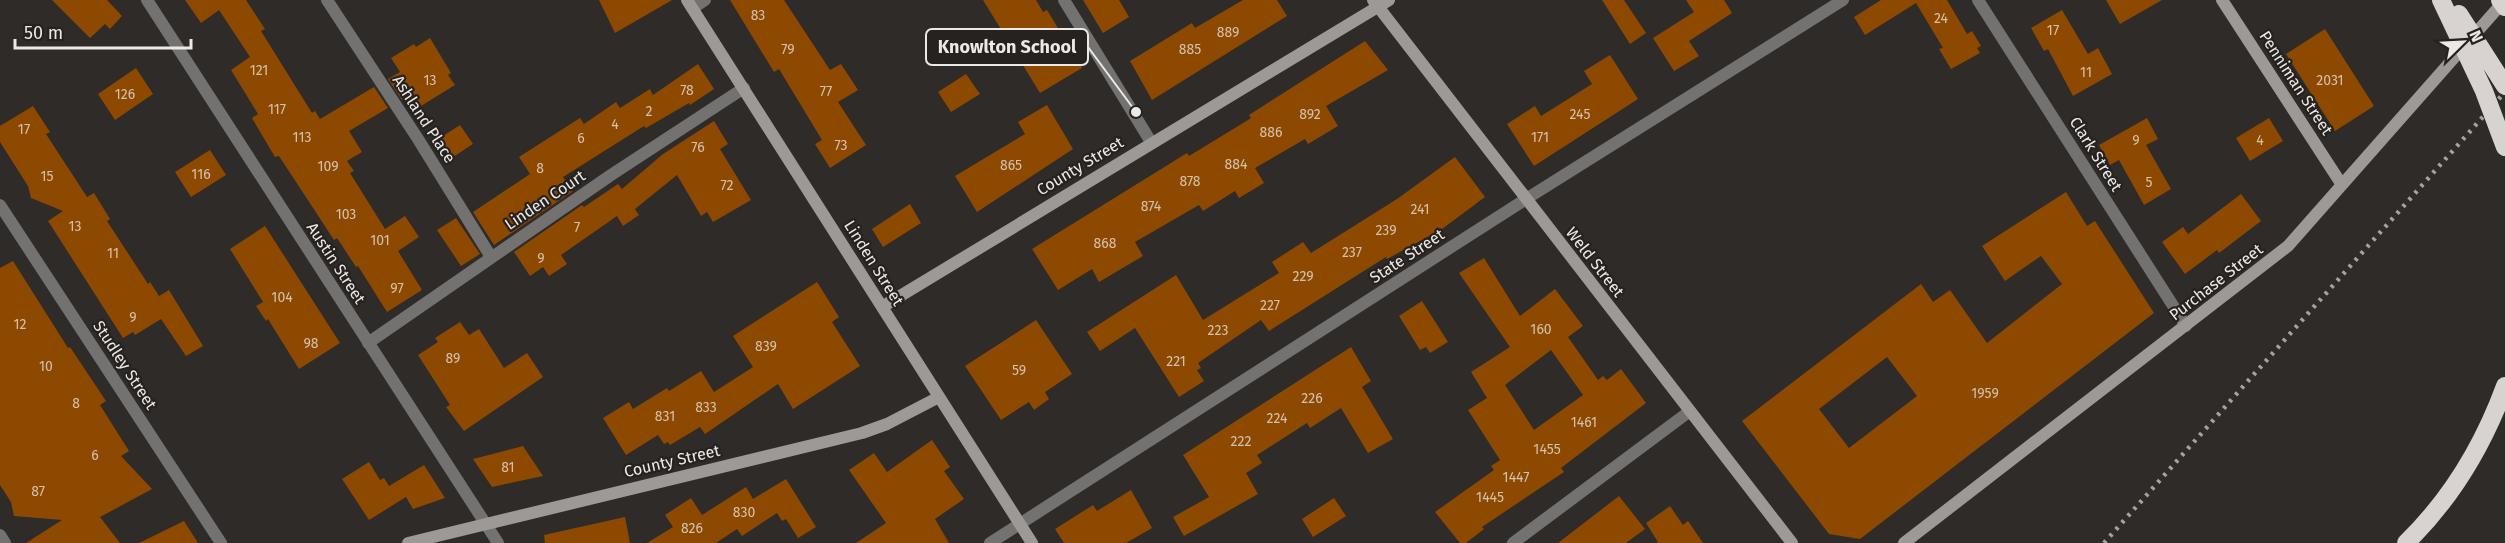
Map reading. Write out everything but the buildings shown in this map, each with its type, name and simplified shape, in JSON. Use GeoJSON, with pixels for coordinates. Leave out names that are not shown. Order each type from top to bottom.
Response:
{"type":"FeatureCollection","features":[{"type":"Feature","properties":{"kind":"highway"},"geometry":{"type":"LineString","coordinates":[[2441,0],[2484,91],[2505,147]]}},
{"type":"Feature","properties":{"kind":"highway"},"geometry":{"type":"LineString","coordinates":[[2450,0],[2505,86]]}},
{"type":"Feature","properties":{"kind":"highway"},"geometry":{"type":"LineString","coordinates":[[2500,0],[2505,7]]}},
{"type":"Feature","properties":{"kind":"highway"},"geometry":{"type":"LineString","coordinates":[[2406,543],[2444,502],[2472,461],[2490,425],[2505,386]]}},
{"type":"Feature","properties":{"kind":"main road","name":"County Street"},"geometry":{"type":"LineString","coordinates":[[882,307],[1375,3],[1389,0]]}},
{"type":"Feature","properties":{"kind":"main road","name":"Penniman Street"},"geometry":{"type":"LineString","coordinates":[[2222,0],[2342,185]]}},
{"type":"Feature","properties":{"kind":"main road","name":"Purchase Street"},"geometry":{"type":"LineString","coordinates":[[1904,543],[2288,246],[2505,0]]}},
{"type":"Feature","properties":{"kind":"main road","name":"Weld Street"},"geometry":{"type":"LineString","coordinates":[[1375,3],[1792,543]]}},
{"type":"Feature","properties":{"kind":"main road","name":"Linden Street"},"geometry":{"type":"LineString","coordinates":[[690,4],[1032,543]]}},
{"type":"Feature","properties":{"kind":"main road","name":"County Street"},"geometry":{"type":"LineString","coordinates":[[408,543],[862,433],[887,424],[939,397]]}},
{"type":"Feature","properties":{"kind":"street","name":"Austin Street"},"geometry":{"type":"LineString","coordinates":[[147,0],[498,543]]}},
{"type":"Feature","properties":{"kind":"street","name":"Ashland Place"},"geometry":{"type":"LineString","coordinates":[[327,0],[418,139],[491,257]]}},
{"type":"Feature","properties":{"kind":"street"},"geometry":{"type":"LineString","coordinates":[[690,4],[705,0]]}},
{"type":"Feature","properties":{"kind":"street"},"geometry":{"type":"LineString","coordinates":[[1064,0],[1151,142]]}},
{"type":"Feature","properties":{"kind":"street","name":"State Street"},"geometry":{"type":"LineString","coordinates":[[990,543],[1526,199],[1843,0]]}},
{"type":"Feature","properties":{"kind":"street","name":"Clark Street"},"geometry":{"type":"LineString","coordinates":[[1978,0],[2186,327]]}},
{"type":"Feature","properties":{"kind":"street","name":"Linden Court"},"geometry":{"type":"LineString","coordinates":[[368,343],[491,257],[744,88]]}},
{"type":"Feature","properties":{"kind":"street","name":"Studley Street"},"geometry":{"type":"LineString","coordinates":[[0,205],[221,543]]}},
{"type":"Feature","properties":{"kind":"street"},"geometry":{"type":"LineString","coordinates":[[1513,543],[1690,411]]}},
{"type":"Feature","properties":{"kind":"street"},"geometry":{"type":"LineString","coordinates":[[0,535],[5,543]]}},
{"type":"Feature","properties":{"kind":"railway"},"geometry":{"type":"LineString","coordinates":[[2104,543],[2505,92]]}},
{"type":"Feature","properties":{"kind":"place","name":"Knowlton School"},"geometry":{"type":"Point","coordinates":[1136,112]}}]}
